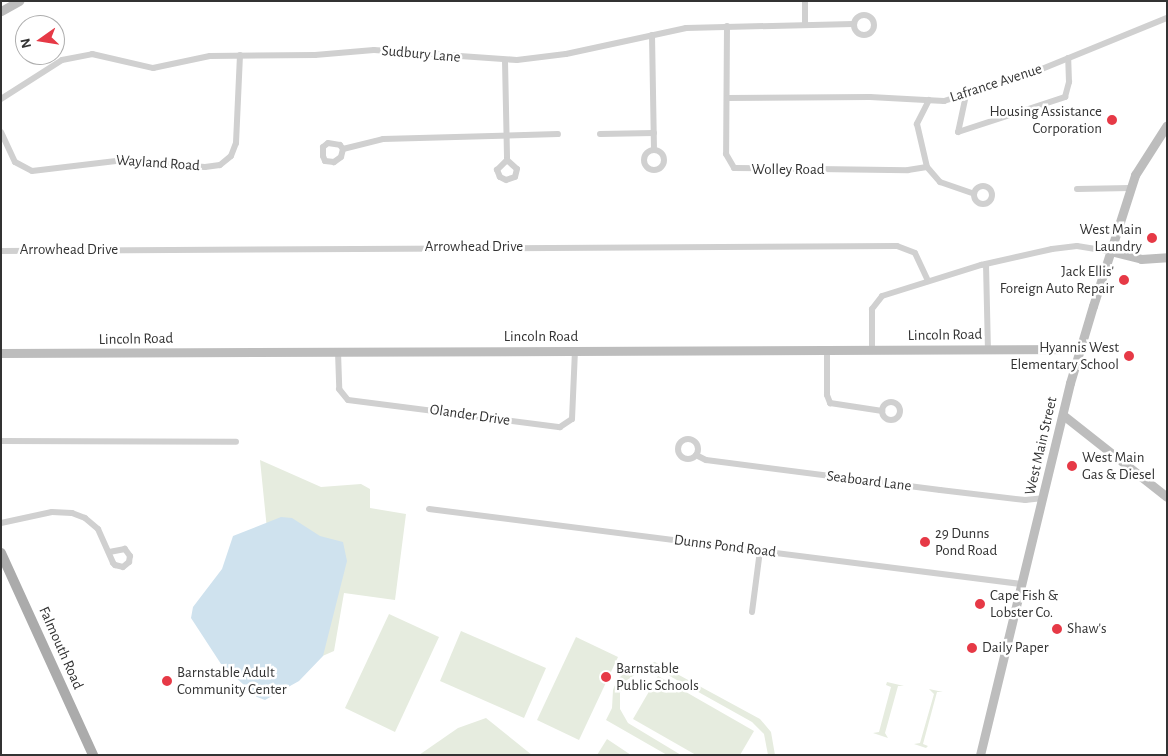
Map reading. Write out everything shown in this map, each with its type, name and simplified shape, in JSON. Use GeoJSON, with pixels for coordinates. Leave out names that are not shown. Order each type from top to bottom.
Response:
{"type":"FeatureCollection","features":[{"type":"Feature","properties":{"kind":"main road","name":"Falmouth Road"},"geometry":{"type":"LineString","coordinates":[[1,553],[93,755]]}},
{"type":"Feature","properties":{"kind":"street"},"geometry":{"type":"LineString","coordinates":[[1,12],[19,1]]}},
{"type":"Feature","properties":{"kind":"street"},"geometry":{"type":"LineString","coordinates":[[804,1],[805,25]]}},
{"type":"Feature","properties":{"kind":"street","name":"Lafrance Avenue"},"geometry":{"type":"LineString","coordinates":[[727,98],[837,96],[929,100],[966,95],[1068,58],[1167,18]]}},
{"type":"Feature","properties":{"kind":"street","name":"Sudbury Lane"},"geometry":{"type":"LineString","coordinates":[[1,99],[56,63],[77,56],[104,54],[153,68],[210,56],[396,50],[505,60],[566,54],[652,35],[727,26],[853,24]]}},
{"type":"Feature","properties":{"kind":"street","name":"Wolley Road"},"geometry":{"type":"LineString","coordinates":[[727,26],[726,154],[734,168],[908,170],[927,167]]}},
{"type":"Feature","properties":{"kind":"street"},"geometry":{"type":"LineString","coordinates":[[652,35],[654,150]]}},
{"type":"Feature","properties":{"kind":"street","name":"Wayland Road"},"geometry":{"type":"LineString","coordinates":[[1,132],[15,162],[32,171],[124,160],[191,166],[220,165],[234,153],[236,143],[240,55]]}},
{"type":"Feature","properties":{"kind":"street"},"geometry":{"type":"LineString","coordinates":[[966,95],[958,132],[1065,97],[1069,82],[1068,58]]}},
{"type":"Feature","properties":{"kind":"street"},"geometry":{"type":"LineString","coordinates":[[505,60],[507,160]]}},
{"type":"Feature","properties":{"kind":"street"},"geometry":{"type":"LineString","coordinates":[[929,100],[917,124],[927,167],[940,182],[974,194]]}},
{"type":"Feature","properties":{"kind":"street","name":"West Main Street"},"geometry":{"type":"LineString","coordinates":[[980,755],[1080,349],[1130,188],[1149,148],[1167,125]]}},
{"type":"Feature","properties":{"kind":"street"},"geometry":{"type":"LineString","coordinates":[[600,134],[654,133]]}},
{"type":"Feature","properties":{"kind":"street"},"geometry":{"type":"LineString","coordinates":[[343,149],[383,139],[558,134]]}},
{"type":"Feature","properties":{"kind":"street"},"geometry":{"type":"LineString","coordinates":[[1077,188],[1130,188]]}},
{"type":"Feature","properties":{"kind":"street","name":"Arrowhead Drive"},"geometry":{"type":"LineString","coordinates":[[1,251],[897,246],[915,253],[928,280]]}},
{"type":"Feature","properties":{"kind":"street"},"geometry":{"type":"LineString","coordinates":[[872,350],[871,320],[876,301],[928,280],[986,264],[1065,247],[1110,251],[1141,259],[1167,256]]}},
{"type":"Feature","properties":{"kind":"street"},"geometry":{"type":"LineString","coordinates":[[986,264],[988,349]]}},
{"type":"Feature","properties":{"kind":"street","name":"Lincoln Road"},"geometry":{"type":"LineString","coordinates":[[1,353],[1080,349]]}},
{"type":"Feature","properties":{"kind":"street"},"geometry":{"type":"LineString","coordinates":[[827,350],[827,395],[830,403],[882,411]]}},
{"type":"Feature","properties":{"kind":"street","name":"Olander Drive"},"geometry":{"type":"LineString","coordinates":[[338,352],[339,389],[348,400],[560,427],[572,419],[575,351]]}},
{"type":"Feature","properties":{"kind":"street"},"geometry":{"type":"LineString","coordinates":[[1063,415],[1167,498]]}},
{"type":"Feature","properties":{"kind":"street"},"geometry":{"type":"LineString","coordinates":[[1,441],[236,442]]}},
{"type":"Feature","properties":{"kind":"street","name":"Seaboard Lane"},"geometry":{"type":"LineString","coordinates":[[696,456],[706,460],[948,491],[1025,500],[1043,498]]}},
{"type":"Feature","properties":{"kind":"street","name":"Dunns Pond Road"},"geometry":{"type":"LineString","coordinates":[[429,509],[1022,584]]}},
{"type":"Feature","properties":{"kind":"street"},"geometry":{"type":"LineString","coordinates":[[1,523],[52,512],[72,513],[94,525],[108,552]]}},
{"type":"Feature","properties":{"kind":"street"},"geometry":{"type":"LineString","coordinates":[[752,612],[760,550]]}},
{"type":"Feature","properties":{"kind":"shaded area"},"geometry":{"type":"Polygon","coordinates":[[[260,460],[321,487],[361,484],[370,489],[370,508],[406,514],[395,600],[344,593],[334,651],[249,688],[268,539],[260,460]]]}},
{"type":"Feature","properties":{"kind":"shaded area"},"geometry":{"type":"Polygon","coordinates":[[[389,614],[439,637],[395,732],[345,708],[389,614]]]}},
{"type":"Feature","properties":{"kind":"shaded area"},"geometry":{"type":"Polygon","coordinates":[[[461,631],[546,668],[524,718],[440,681],[461,631]]]}},
{"type":"Feature","properties":{"kind":"shaded area"},"geometry":{"type":"Polygon","coordinates":[[[576,637],[618,657],[579,740],[537,720],[576,637]]]}},
{"type":"Feature","properties":{"kind":"shaded area"},"geometry":{"type":"Polygon","coordinates":[[[655,662],[760,719],[771,732],[775,755],[768,755],[764,734],[752,722],[659,670],[642,670],[627,680],[620,693],[620,709],[628,723],[681,755],[667,755],[606,720],[612,708],[613,690],[617,680],[629,668],[655,662]]]}},
{"type":"Feature","properties":{"kind":"shaded area"},"geometry":{"type":"Polygon","coordinates":[[[658,676],[754,731],[740,755],[696,755],[633,719],[658,676]]]}},
{"type":"Feature","properties":{"kind":"shaded area"},"geometry":{"type":"Polygon","coordinates":[[[887,682],[904,686],[898,686],[885,733],[888,738],[873,733],[879,732],[891,687],[886,685],[887,682]]]}},
{"type":"Feature","properties":{"kind":"shaded area"},"geometry":{"type":"Polygon","coordinates":[[[929,689],[943,692],[937,692],[923,744],[928,746],[926,748],[914,744],[920,743],[934,694],[929,689]]]}},
{"type":"Feature","properties":{"kind":"shaded area"},"geometry":{"type":"Polygon","coordinates":[[[486,718],[532,755],[419,755],[458,728],[486,718]]]}},
{"type":"Feature","properties":{"kind":"shaded area"},"geometry":{"type":"Polygon","coordinates":[[[607,739],[631,755],[597,755],[607,739]]]}},
{"type":"Feature","properties":{"kind":"water"},"geometry":{"type":"Polygon","coordinates":[[[281,517],[292,518],[320,536],[343,542],[347,561],[323,656],[299,681],[265,700],[257,697],[221,664],[191,618],[193,607],[222,569],[233,536],[281,517]]]}},
{"type":"Feature","properties":{"kind":"place","name":"Housing Assistance Corporation"},"geometry":{"type":"Point","coordinates":[1112,120]}},
{"type":"Feature","properties":{"kind":"place","name":"West Main Laundry"},"geometry":{"type":"Point","coordinates":[1152,238]}},
{"type":"Feature","properties":{"kind":"place","name":"Jack Ellis' Foreign Auto Repair"},"geometry":{"type":"Point","coordinates":[1124,280]}},
{"type":"Feature","properties":{"kind":"place","name":"Hyannis West Elementary School"},"geometry":{"type":"Point","coordinates":[1129,356]}},
{"type":"Feature","properties":{"kind":"place","name":"West Main Gas & Diesel"},"geometry":{"type":"Point","coordinates":[1072,466]}},
{"type":"Feature","properties":{"kind":"place","name":"29 Dunns Pond Road"},"geometry":{"type":"Point","coordinates":[925,542]}},
{"type":"Feature","properties":{"kind":"place","name":"Cape Fish & Lobster Co."},"geometry":{"type":"Point","coordinates":[980,604]}},
{"type":"Feature","properties":{"kind":"place","name":"Shaw's"},"geometry":{"type":"Point","coordinates":[1057,629]}},
{"type":"Feature","properties":{"kind":"place","name":"Daily Paper"},"geometry":{"type":"Point","coordinates":[972,648]}},
{"type":"Feature","properties":{"kind":"place","name":"Barnstable Public Schools"},"geometry":{"type":"Point","coordinates":[606,677]}},
{"type":"Feature","properties":{"kind":"place","name":"Barnstable Adult Community Center"},"geometry":{"type":"Point","coordinates":[167,681]}}]}
